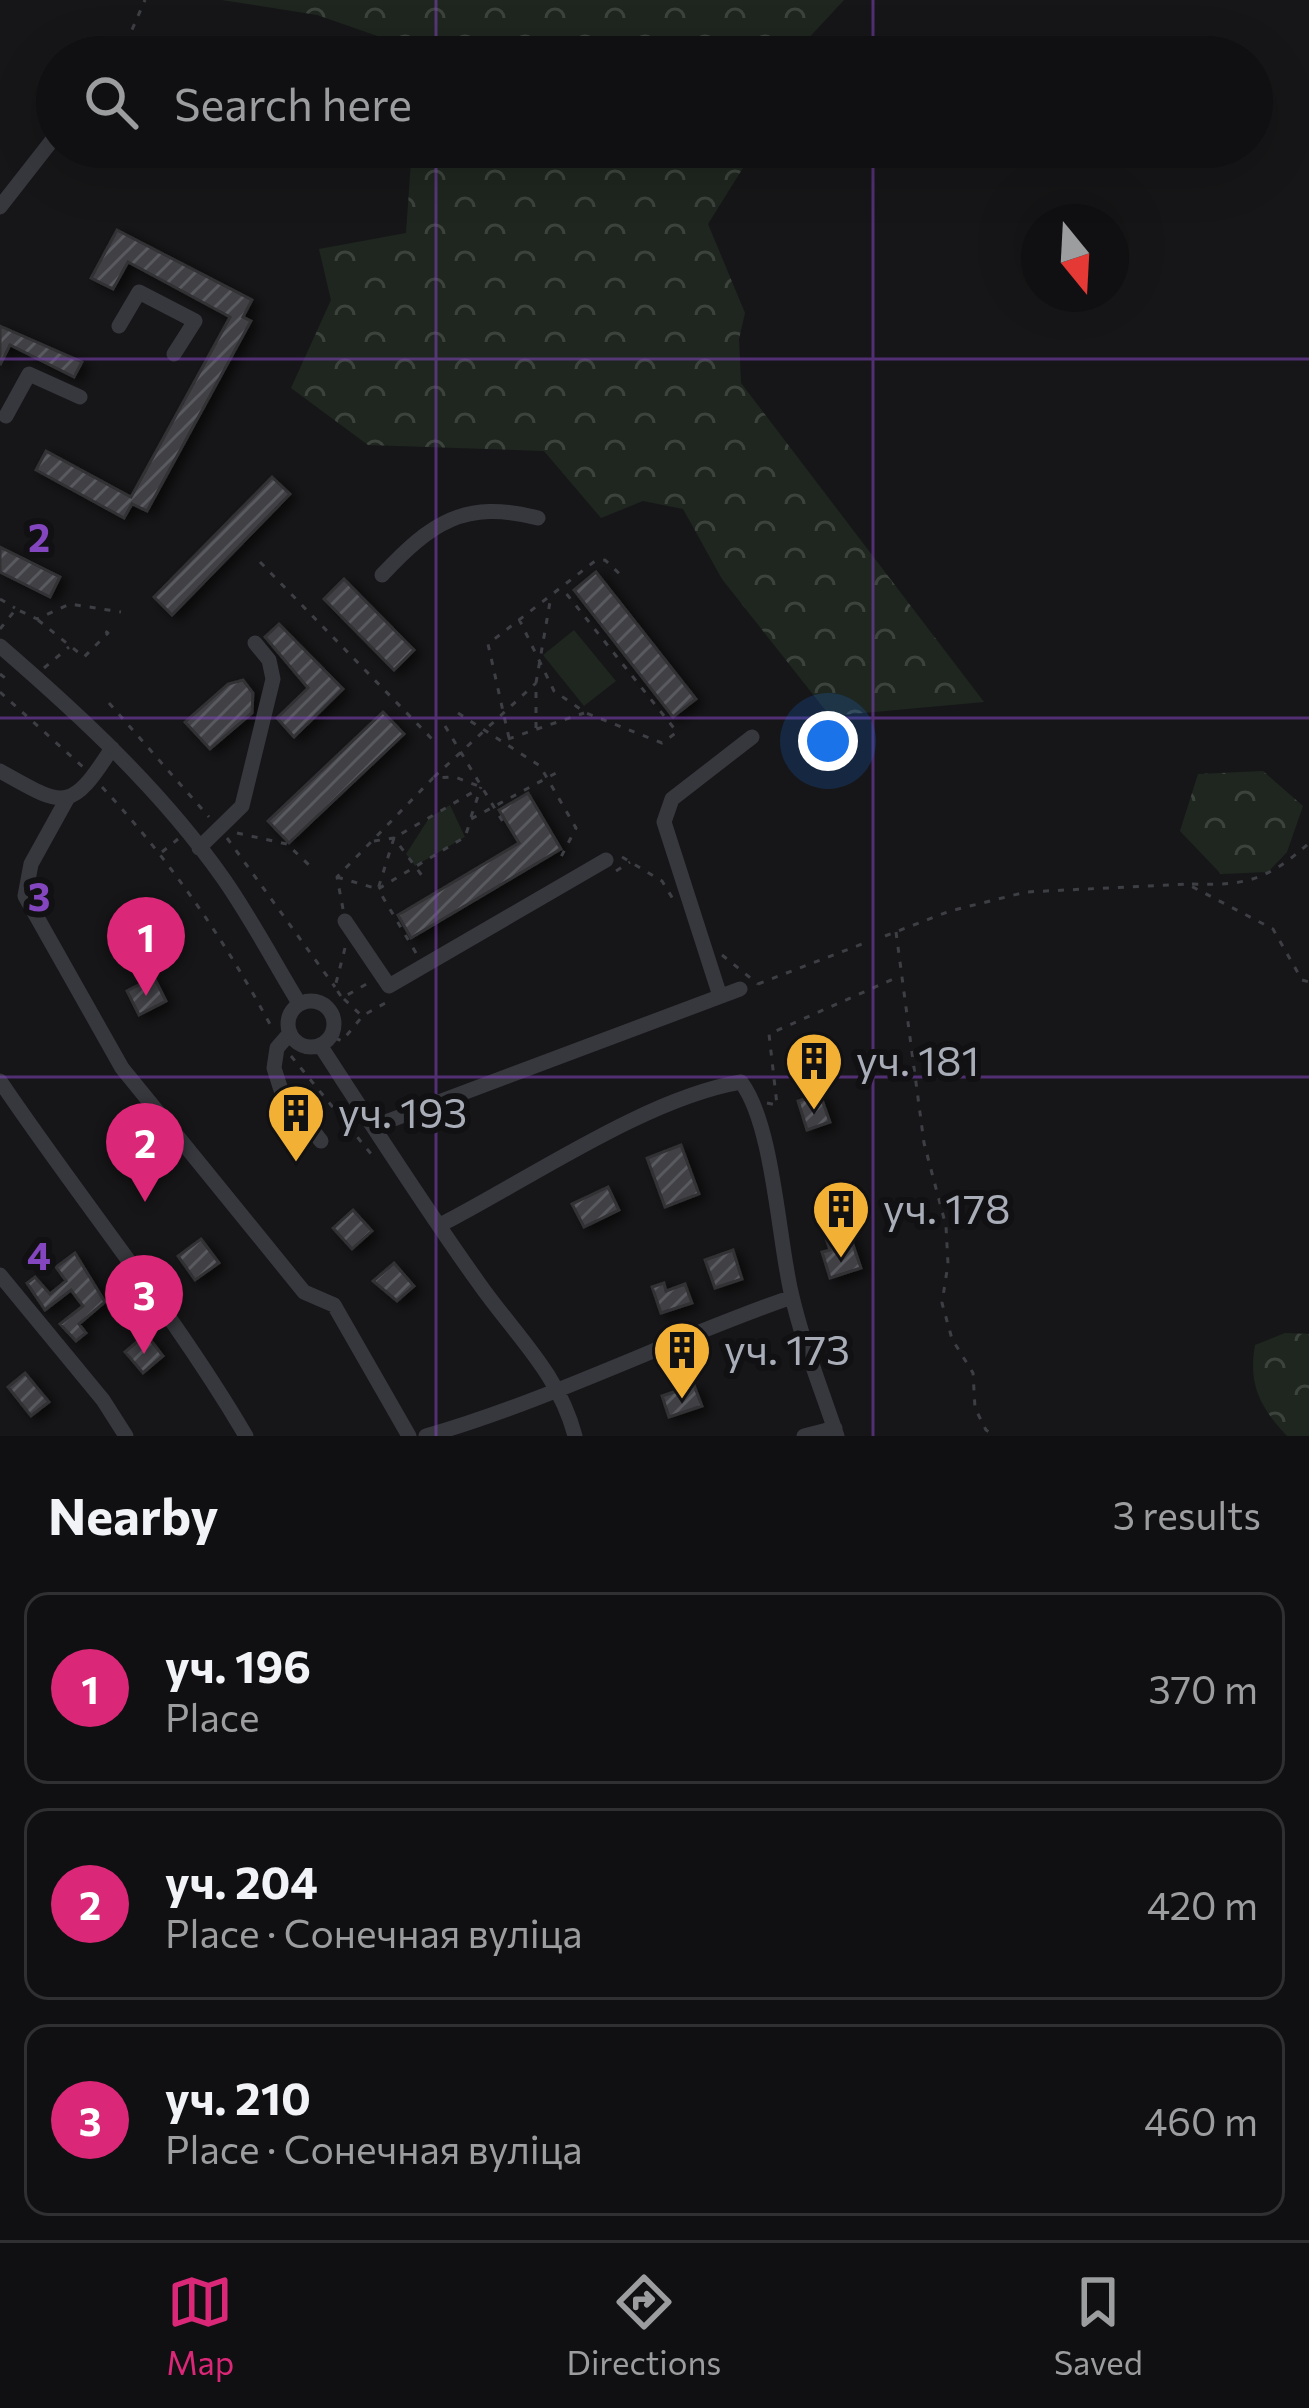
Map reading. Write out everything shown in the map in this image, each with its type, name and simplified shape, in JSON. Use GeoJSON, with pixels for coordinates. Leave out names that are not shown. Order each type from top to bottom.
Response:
{"type":"FeatureCollection","features":[{"type":"Feature","properties":{"kind":"street"},"geometry":{"type":"LineString","coordinates":[[0,207],[36,161]]}},
{"type":"Feature","properties":{"kind":"street"},"geometry":{"type":"LineString","coordinates":[[118,326],[140,292],[195,321],[174,353]]}},
{"type":"Feature","properties":{"kind":"street"},"geometry":{"type":"LineString","coordinates":[[6,416],[29,374],[80,397]]}},
{"type":"Feature","properties":{"kind":"street"},"geometry":{"type":"LineString","coordinates":[[382,575],[426,529],[466,514],[503,509],[538,518]]}},
{"type":"Feature","properties":{"kind":"street"},"geometry":{"type":"LineString","coordinates":[[200,848],[242,806],[273,679],[268,660],[255,644]]}},
{"type":"Feature","properties":{"kind":"street"},"geometry":{"type":"LineString","coordinates":[[0,646],[112,748],[200,848],[299,1004]]}},
{"type":"Feature","properties":{"kind":"street"},"geometry":{"type":"LineString","coordinates":[[720,996],[664,822],[672,799],[752,737]]}},
{"type":"Feature","properties":{"kind":"street"},"geometry":{"type":"LineString","coordinates":[[112,748],[86,788],[67,800],[31,864],[25,896],[122,1068],[304,1292],[334,1305],[410,1436]]}},
{"type":"Feature","properties":{"kind":"street"},"geometry":{"type":"LineString","coordinates":[[0,771],[52,801],[67,800]]}},
{"type":"Feature","properties":{"kind":"street"},"geometry":{"type":"LineString","coordinates":[[345,921],[389,986],[606,860]]}},
{"type":"Feature","properties":{"kind":"street"},"geometry":{"type":"LineString","coordinates":[[375,1126],[740,988]]}},
{"type":"Feature","properties":{"kind":"street"},"geometry":{"type":"LineString","coordinates":[[321,1141],[276,1079],[277,1048],[290,1034],[289,1016],[299,1004],[320,1001],[334,1016],[326,1041],[375,1126],[440,1225],[558,1387],[575,1436]]}},
{"type":"Feature","properties":{"kind":"street"},"geometry":{"type":"LineString","coordinates":[[290,1034],[306,1046],[326,1041]]}},
{"type":"Feature","properties":{"kind":"street"},"geometry":{"type":"LineString","coordinates":[[0,1081],[86,1208],[186,1339],[247,1436]]}},
{"type":"Feature","properties":{"kind":"street"},"geometry":{"type":"LineString","coordinates":[[440,1225],[621,1128],[712,1087],[741,1082],[754,1099],[792,1298],[836,1432],[803,1436]]}},
{"type":"Feature","properties":{"kind":"street"},"geometry":{"type":"LineString","coordinates":[[0,1274],[103,1400],[126,1436]]}},
{"type":"Feature","properties":{"kind":"street"},"geometry":{"type":"LineString","coordinates":[[426,1436],[506,1413],[558,1387],[792,1298]]}},
{"type":"Feature","properties":{"kind":"path"},"geometry":{"type":"LineString","coordinates":[[130,36],[146,0]]}},
{"type":"Feature","properties":{"kind":"path"},"geometry":{"type":"LineString","coordinates":[[508,740],[488,644],[595,561],[605,560],[625,579]]}},
{"type":"Feature","properties":{"kind":"path"},"geometry":{"type":"LineString","coordinates":[[260,562],[432,740]]}},
{"type":"Feature","properties":{"kind":"path"},"geometry":{"type":"LineString","coordinates":[[534,686],[662,743],[677,732],[561,587]]}},
{"type":"Feature","properties":{"kind":"path"},"geometry":{"type":"LineString","coordinates":[[536,728],[534,686],[551,594]]}},
{"type":"Feature","properties":{"kind":"path"},"geometry":{"type":"LineString","coordinates":[[0,599],[37,620],[84,657],[108,633],[105,631]]}},
{"type":"Feature","properties":{"kind":"path"},"geometry":{"type":"LineString","coordinates":[[37,620],[70,604],[121,612]]}},
{"type":"Feature","properties":{"kind":"path"},"geometry":{"type":"LineString","coordinates":[[1,624],[16,609]]}},
{"type":"Feature","properties":{"kind":"path"},"geometry":{"type":"LineString","coordinates":[[519,620],[554,691]]}},
{"type":"Feature","properties":{"kind":"path"},"geometry":{"type":"LineString","coordinates":[[36,676],[70,645]]}},
{"type":"Feature","properties":{"kind":"path"},"geometry":{"type":"LineString","coordinates":[[0,674],[9,681]]}},
{"type":"Feature","properties":{"kind":"path"},"geometry":{"type":"LineString","coordinates":[[338,877],[433,778],[534,686]]}},
{"type":"Feature","properties":{"kind":"path"},"geometry":{"type":"LineString","coordinates":[[110,703],[220,829],[342,998],[381,975]]}},
{"type":"Feature","properties":{"kind":"path"},"geometry":{"type":"LineString","coordinates":[[458,712],[508,740],[548,778],[576,828],[561,856]]}},
{"type":"Feature","properties":{"kind":"path"},"geometry":{"type":"LineString","coordinates":[[508,740],[586,712]]}},
{"type":"Feature","properties":{"kind":"path"},"geometry":{"type":"LineString","coordinates":[[445,726],[506,827]]}},
{"type":"Feature","properties":{"kind":"path"},"geometry":{"type":"LineString","coordinates":[[470,819],[556,773]]}},
{"type":"Feature","properties":{"kind":"path"},"geometry":{"type":"LineString","coordinates":[[433,778],[455,777],[482,787]]}},
{"type":"Feature","properties":{"kind":"path"},"geometry":{"type":"LineString","coordinates":[[377,889],[465,837],[482,787]]}},
{"type":"Feature","properties":{"kind":"path"},"geometry":{"type":"LineString","coordinates":[[372,842],[394,838],[482,787]]}},
{"type":"Feature","properties":{"kind":"path"},"geometry":{"type":"LineString","coordinates":[[220,829],[287,844],[310,865]]}},
{"type":"Feature","properties":{"kind":"path"},"geometry":{"type":"LineString","coordinates":[[394,838],[423,877]]}},
{"type":"Feature","properties":{"kind":"path"},"geometry":{"type":"LineString","coordinates":[[377,889],[394,838]]}},
{"type":"Feature","properties":{"kind":"path"},"geometry":{"type":"LineString","coordinates":[[885,936],[950,910],[1026,892],[1242,886],[1286,864],[1309,843]]}},
{"type":"Feature","properties":{"kind":"path"},"geometry":{"type":"LineString","coordinates":[[335,987],[347,940],[338,877]]}},
{"type":"Feature","properties":{"kind":"path"},"geometry":{"type":"LineString","coordinates":[[338,877],[377,889],[424,966]]}},
{"type":"Feature","properties":{"kind":"path"},"geometry":{"type":"LineString","coordinates":[[1186,884],[1273,929],[1302,980],[1309,982]]}},
{"type":"Feature","properties":{"kind":"path"},"geometry":{"type":"LineString","coordinates":[[896,932],[924,1143],[946,1226],[942,1303],[952,1339],[973,1373],[975,1408],[996,1436]]}},
{"type":"Feature","properties":{"kind":"path"},"geometry":{"type":"LineString","coordinates":[[740,988],[862,944]]}},
{"type":"Feature","properties":{"kind":"path"},"geometry":{"type":"LineString","coordinates":[[754,1099],[777,1105],[769,1034],[901,976]]}},
{"type":"Feature","properties":{"kind":"path"},"geometry":{"type":"LineString","coordinates":[[326,1041],[342,1041],[362,1016]]}},
{"type":"Feature","properties":{"kind":"green space"},"geometry":{"type":"Polygon","coordinates":[[[222,0],[844,0],[811,36],[378,36],[317,15],[222,0]]]}},
{"type":"Feature","properties":{"kind":"green space"},"geometry":{"type":"Polygon","coordinates":[[[411,168],[743,168],[708,224],[745,313],[739,339],[741,383],[984,702],[830,716],[722,579],[683,509],[643,501],[601,518],[544,451],[368,445],[291,388],[331,300],[319,249],[406,233],[411,168]]]}},
{"type":"Feature","properties":{"kind":"green space"},"geometry":{"type":"Polygon","coordinates":[[[574,630],[616,681],[584,706],[543,655],[574,630]]]}},
{"type":"Feature","properties":{"kind":"green space"},"geometry":{"type":"Polygon","coordinates":[[[1263,771],[1303,806],[1287,852],[1268,872],[1221,874],[1180,831],[1198,774],[1263,771]]]}},
{"type":"Feature","properties":{"kind":"green space"},"geometry":{"type":"Polygon","coordinates":[[[450,805],[465,837],[415,866],[406,854],[429,818],[450,805]]]}},
{"type":"Feature","properties":{"kind":"green space"},"geometry":{"type":"Polygon","coordinates":[[[1285,1333],[1309,1334],[1309,1436],[1287,1436],[1263,1405],[1255,1384],[1255,1345],[1285,1333]]]}},
{"type":"Feature","properties":{"kind":"building"},"geometry":{"type":"Polygon","coordinates":[[[117,230],[252,300],[243,317],[251,321],[147,511],[132,504],[124,518],[36,470],[46,451],[131,497],[230,317],[128,262],[113,289],[91,278],[117,230]]]}},
{"type":"Feature","properties":{"kind":"building"},"geometry":{"type":"Polygon","coordinates":[[[0,326],[82,362],[74,377],[10,345],[0,365],[0,326]]]}},
{"type":"Feature","properties":{"kind":"building"},"geometry":{"type":"Polygon","coordinates":[[[272,477],[290,494],[172,615],[154,597],[272,477]]]}},
{"type":"Feature","properties":{"kind":"building"},"geometry":{"type":"Polygon","coordinates":[[[0,547],[60,577],[50,597],[0,572],[0,547]]]}},
{"type":"Feature","properties":{"kind":"building"},"geometry":{"type":"Polygon","coordinates":[[[596,572],[696,699],[673,717],[574,590],[596,572]]]}},
{"type":"Feature","properties":{"kind":"building"},"geometry":{"type":"Polygon","coordinates":[[[344,579],[414,650],[394,670],[324,599],[344,579]]]}},
{"type":"Feature","properties":{"kind":"building"},"geometry":{"type":"Polygon","coordinates":[[[279,624],[343,689],[294,737],[277,718],[308,688],[265,637],[279,624]]]}},
{"type":"Feature","properties":{"kind":"building"},"geometry":{"type":"Polygon","coordinates":[[[243,680],[253,693],[252,713],[210,749],[185,722],[228,684],[243,680]]]}},
{"type":"Feature","properties":{"kind":"building"},"geometry":{"type":"Polygon","coordinates":[[[383,712],[404,734],[289,843],[268,821],[383,712]]]}},
{"type":"Feature","properties":{"kind":"building"},"geometry":{"type":"Polygon","coordinates":[[[528,793],[561,849],[411,938],[398,915],[519,843],[499,810],[528,793]]]}},
{"type":"Feature","properties":{"kind":"building"},"geometry":{"type":"Polygon","coordinates":[[[154,977],[166,1001],[139,1015],[127,991],[154,977]]]}},
{"type":"Feature","properties":{"kind":"building","name":"уч. 181"},"geometry":{"type":"Polygon","coordinates":[[[820,1094],[830,1122],[807,1130],[798,1101],[820,1094]]]}},
{"type":"Feature","properties":{"kind":"building"},"geometry":{"type":"Polygon","coordinates":[[[137,1106],[157,1131],[138,1145],[119,1120],[137,1106]]]}},
{"type":"Feature","properties":{"kind":"building"},"geometry":{"type":"Polygon","coordinates":[[[681,1145],[699,1194],[665,1207],[647,1158],[681,1145]]]}},
{"type":"Feature","properties":{"kind":"building"},"geometry":{"type":"Polygon","coordinates":[[[608,1187],[619,1210],[584,1227],[572,1204],[608,1187]]]}},
{"type":"Feature","properties":{"kind":"building"},"geometry":{"type":"Polygon","coordinates":[[[839,1204],[861,1268],[830,1278],[822,1252],[830,1250],[817,1211],[839,1204]]]}},
{"type":"Feature","properties":{"kind":"building"},"geometry":{"type":"Polygon","coordinates":[[[353,1210],[372,1231],[352,1249],[333,1228],[353,1210]]]}},
{"type":"Feature","properties":{"kind":"building"},"geometry":{"type":"Polygon","coordinates":[[[201,1239],[219,1263],[195,1280],[178,1256],[201,1239]]]}},
{"type":"Feature","properties":{"kind":"building"},"geometry":{"type":"Polygon","coordinates":[[[733,1250],[742,1279],[715,1288],[705,1260],[733,1250]]]}},
{"type":"Feature","properties":{"kind":"building"},"geometry":{"type":"Polygon","coordinates":[[[75,1253],[105,1302],[79,1324],[86,1333],[76,1341],[60,1324],[83,1306],[71,1290],[45,1310],[27,1283],[35,1277],[50,1294],[66,1281],[56,1267],[75,1253]]]}},
{"type":"Feature","properties":{"kind":"building"},"geometry":{"type":"Polygon","coordinates":[[[394,1263],[414,1286],[397,1301],[373,1281],[394,1263]]]}},
{"type":"Feature","properties":{"kind":"building"},"geometry":{"type":"Polygon","coordinates":[[[664,1283],[666,1291],[685,1284],[692,1303],[661,1313],[652,1287],[664,1283]]]}},
{"type":"Feature","properties":{"kind":"building"},"geometry":{"type":"Polygon","coordinates":[[[146,1334],[163,1356],[143,1373],[125,1352],[146,1334]]]}},
{"type":"Feature","properties":{"kind":"building"},"geometry":{"type":"Polygon","coordinates":[[[25,1373],[49,1402],[31,1416],[8,1387],[25,1373]]]}},
{"type":"Feature","properties":{"kind":"building","name":"уч. 173"},"geometry":{"type":"Polygon","coordinates":[[[694,1385],[702,1406],[669,1417],[662,1396],[694,1385]]]}},
{"type":"Feature","properties":{"kind":"place","name":"уч. 196"},"geometry":{"type":"Point","coordinates":[146,996]}},
{"type":"Feature","properties":{"kind":"place","name":"уч. 181"},"geometry":{"type":"Point","coordinates":[814,1112]}},
{"type":"Feature","properties":{"kind":"place","name":"уч. 193"},"geometry":{"type":"Point","coordinates":[296,1164]}},
{"type":"Feature","properties":{"kind":"place","name":"уч. 204"},"geometry":{"type":"Point","coordinates":[145,1202]}},
{"type":"Feature","properties":{"kind":"place","name":"уч. 178"},"geometry":{"type":"Point","coordinates":[841,1260]}},
{"type":"Feature","properties":{"kind":"place","name":"уч. 210"},"geometry":{"type":"Point","coordinates":[144,1354]}},
{"type":"Feature","properties":{"kind":"place","name":"уч. 173"},"geometry":{"type":"Point","coordinates":[682,1401]}}]}
